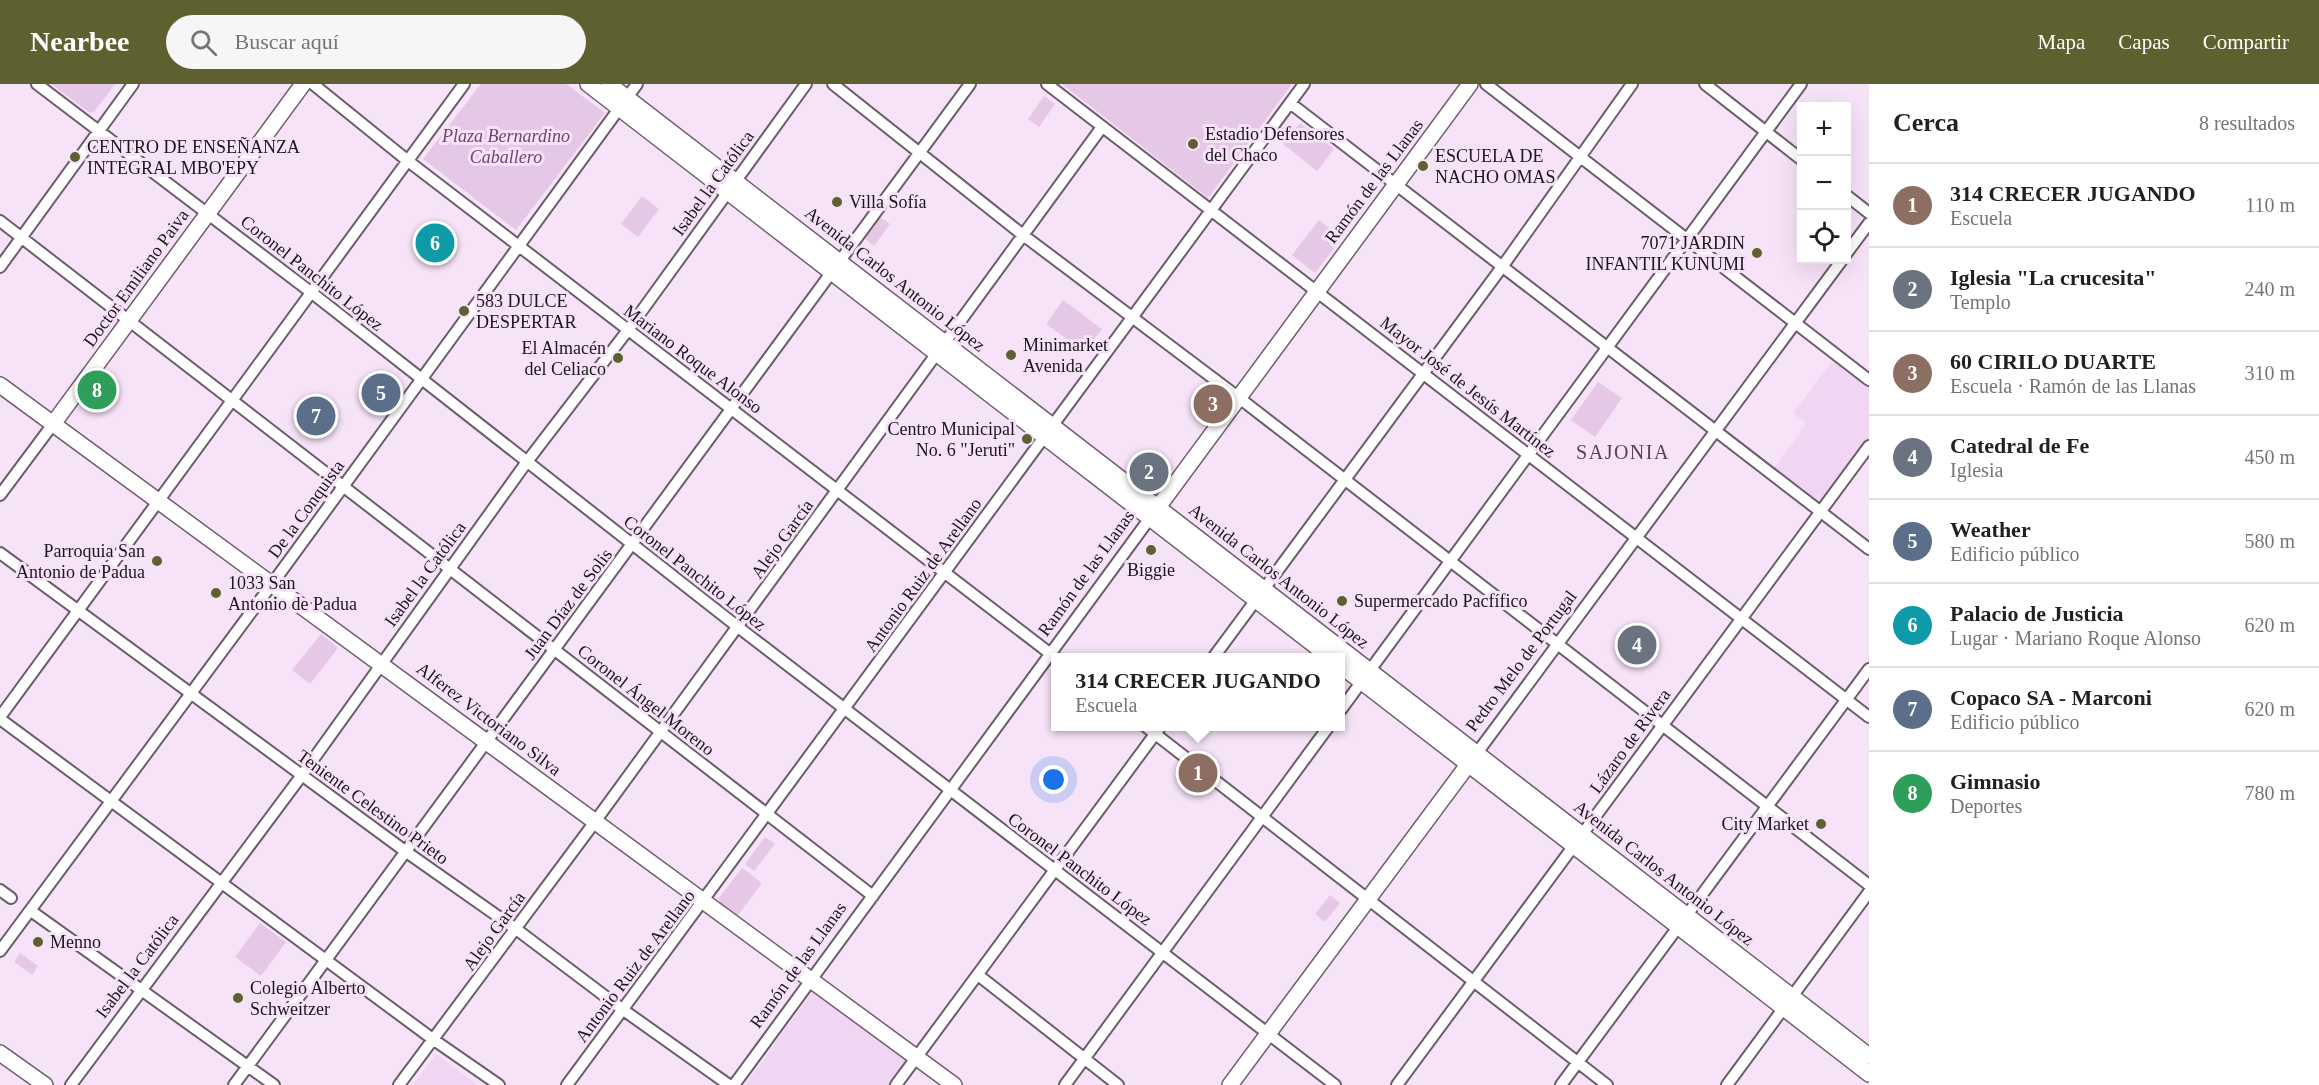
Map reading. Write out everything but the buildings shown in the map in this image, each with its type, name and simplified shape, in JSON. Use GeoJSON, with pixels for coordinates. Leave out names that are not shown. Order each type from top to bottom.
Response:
{"type":"FeatureCollection","features":[{"type":"Feature","properties":{"kind":"street","name":"Coronel Panchito López"},"geometry":{"type":"LineString","coordinates":[[37,84],[312,293],[526,463],[845,710],[1335,1085]]}},
{"type":"Feature","properties":{"kind":"street"},"geometry":{"type":"LineString","coordinates":[[0,267],[133,84]]}},
{"type":"Feature","properties":{"kind":"street","name":"Doctor Emiliano Paiva"},"geometry":{"type":"LineString","coordinates":[[0,495],[303,84]]}},
{"type":"Feature","properties":{"kind":"street","name":"Mariano Roque Alonso"},"geometry":{"type":"LineString","coordinates":[[313,84],[408,161],[1051,654]]}},
{"type":"Feature","properties":{"kind":"street"},"geometry":{"type":"LineString","coordinates":[[464,84],[0,718],[220,883],[499,1085]]}},
{"type":"Feature","properties":{"kind":"street","name":"Avenida Carlos Antonio López"},"geometry":{"type":"LineString","coordinates":[[588,84],[623,103],[1336,653]]}},
{"type":"Feature","properties":{"kind":"street","name":"Avenida Carlos Antonio López"},"geometry":{"type":"LineString","coordinates":[[609,84],[623,103]]}},
{"type":"Feature","properties":{"kind":"street","name":"De la Conquista"},"geometry":{"type":"LineString","coordinates":[[0,951],[272,584],[637,84]]}},
{"type":"Feature","properties":{"kind":"street","name":"Isabel la Católica"},"geometry":{"type":"LineString","coordinates":[[71,1085],[139,990],[302,775],[380,663],[526,463],[628,330],[806,84]]}},
{"type":"Feature","properties":{"kind":"street"},"geometry":{"type":"LineString","coordinates":[[833,84],[1023,235],[1238,397],[1869,885]]}},
{"type":"Feature","properties":{"kind":"street","name":"Juan Díaz de Solis"},"geometry":{"type":"LineString","coordinates":[[234,1085],[970,84]]}},
{"type":"Feature","properties":{"kind":"street","name":"Mayor José de Jesús Martínez"},"geometry":{"type":"LineString","coordinates":[[1047,84],[1869,717]]}},
{"type":"Feature","properties":{"kind":"street","name":"Antonio Ruiz de Arellano"},"geometry":{"type":"LineString","coordinates":[[567,1085],[704,902],[1304,84]]}},
{"type":"Feature","properties":{"kind":"street","name":"Ramón de las Llanas"},"geometry":{"type":"LineString","coordinates":[[1055,653],[1238,397],[1470,84]]}},
{"type":"Feature","properties":{"kind":"street"},"geometry":{"type":"LineString","coordinates":[[1486,84],[1869,380]]}},
{"type":"Feature","properties":{"kind":"street"},"geometry":{"type":"LineString","coordinates":[[1216,653],[1424,374],[1632,84]]}},
{"type":"Feature","properties":{"kind":"street"},"geometry":{"type":"LineString","coordinates":[[1705,84],[1797,156]]}},
{"type":"Feature","properties":{"kind":"street"},"geometry":{"type":"LineString","coordinates":[[1345,705],[1801,84]]}},
{"type":"Feature","properties":{"kind":"street"},"geometry":{"type":"LineString","coordinates":[[1290,103],[1869,549]]}},
{"type":"Feature","properties":{"kind":"street","name":"Alejo García"},"geometry":{"type":"LineString","coordinates":[[399,1085],[661,732],[1102,127]]}},
{"type":"Feature","properties":{"kind":"street"},"geometry":{"type":"LineString","coordinates":[[1851,199],[1869,213]]}},
{"type":"Feature","properties":{"kind":"street","name":"Coronel Ángel Moreno"},"geometry":{"type":"LineString","coordinates":[[0,221],[873,896]]}},
{"type":"Feature","properties":{"kind":"street"},"geometry":{"type":"LineString","coordinates":[[1851,247],[1869,223]]}},
{"type":"Feature","properties":{"kind":"street","name":"Pedro Melo de Portugal"},"geometry":{"type":"LineString","coordinates":[[1230,1085],[1839,264]]}},
{"type":"Feature","properties":{"kind":"street","name":"Alferez Victoriano Silva"},"geometry":{"type":"LineString","coordinates":[[0,385],[954,1085]]}},
{"type":"Feature","properties":{"kind":"street","name":"Lázaro de Rivera"},"geometry":{"type":"LineString","coordinates":[[1396,1085],[1869,446]]}},
{"type":"Feature","properties":{"kind":"street","name":"Teniente Celestino Prieto"},"geometry":{"type":"LineString","coordinates":[[0,553],[405,851],[729,1085]]}},
{"type":"Feature","properties":{"kind":"street","name":"Avenida Carlos Antonio López"},"geometry":{"type":"LineString","coordinates":[[1260,595],[1326,653]]}},
{"type":"Feature","properties":{"kind":"street","name":"Ramón de las Llanas"},"geometry":{"type":"LineString","coordinates":[[734,1085],[950,791],[1051,659]]}},
{"type":"Feature","properties":{"kind":"street","name":"Avenida Carlos Antonio López"},"geometry":{"type":"LineString","coordinates":[[1345,660],[1788,1002],[1869,1056]]}},
{"type":"Feature","properties":{"kind":"street","name":"Avenida Carlos Antonio López"},"geometry":{"type":"LineString","coordinates":[[1345,667],[1366,676]]}},
{"type":"Feature","properties":{"kind":"street"},"geometry":{"type":"LineString","coordinates":[[1561,1085],[1869,669]]}},
{"type":"Feature","properties":{"kind":"street"},"geometry":{"type":"LineString","coordinates":[[896,1085],[1157,731]]}},
{"type":"Feature","properties":{"kind":"street"},"geometry":{"type":"LineString","coordinates":[[1159,731],[1262,817],[1607,1085]]}},
{"type":"Feature","properties":{"kind":"street"},"geometry":{"type":"LineString","coordinates":[[1065,1085],[1325,731]]}},
{"type":"Feature","properties":{"kind":"street"},"geometry":{"type":"LineString","coordinates":[[0,890],[11,898]]}},
{"type":"Feature","properties":{"kind":"street"},"geometry":{"type":"LineString","coordinates":[[1727,1085],[1869,892]]}},
{"type":"Feature","properties":{"kind":"street"},"geometry":{"type":"LineString","coordinates":[[31,911],[274,1085]]}},
{"type":"Feature","properties":{"kind":"street"},"geometry":{"type":"LineString","coordinates":[[978,975],[1118,1085]]}},
{"type":"Feature","properties":{"kind":"street","name":"Avenida Carlos Antonio López"},"geometry":{"type":"LineString","coordinates":[[1788,1002],[1869,1074]]}},
{"type":"Feature","properties":{"kind":"street"},"geometry":{"type":"LineString","coordinates":[[0,1053],[45,1085]]}},
{"type":"Feature","properties":{"kind":"shaded area"},"geometry":{"type":"Polygon","coordinates":[[[1834,359],[1869,387],[1869,437],[1817,506],[1772,471],[1806,424],[1793,413],[1834,359]]]}},
{"type":"Feature","properties":{"kind":"shaded area"},"geometry":{"type":"Polygon","coordinates":[[[813,991],[908,1059],[889,1085],[745,1085],[813,991]]]}},
{"type":"Feature","properties":{"kind":"shaded area"},"geometry":{"type":"Polygon","coordinates":[[[436,1054],[478,1085],[413,1085],[436,1054]]]}},
{"type":"Feature","properties":{"kind":"green space"},"geometry":{"type":"Polygon","coordinates":[[[51,84],[115,84],[94,112],[90,113],[51,84]]]}},
{"type":"Feature","properties":{"kind":"green space","name":"Plaza Bernardino Caballero"},"geometry":{"type":"Polygon","coordinates":[[[481,84],[566,84],[605,113],[516,230],[423,159],[481,84]]]}},
{"type":"Feature","properties":{"kind":"green space","name":"Estadio Defensores del Chaco"},"geometry":{"type":"Polygon","coordinates":[[[1062,84],[1292,84],[1208,198],[1062,84]]]}},
{"type":"Feature","properties":{"kind":"green space"},"geometry":{"type":"Polygon","coordinates":[[[1044,96],[1055,104],[1039,127],[1028,119],[1044,96]]]}},
{"type":"Feature","properties":{"kind":"green space"},"geometry":{"type":"Polygon","coordinates":[[[1300,123],[1334,149],[1317,171],[1283,144],[1300,123]]]}},
{"type":"Feature","properties":{"kind":"green space"},"geometry":{"type":"Polygon","coordinates":[[[642,196],[659,209],[638,237],[621,224],[642,196]]]}},
{"type":"Feature","properties":{"kind":"green space"},"geometry":{"type":"Polygon","coordinates":[[[880,217],[890,224],[874,246],[865,239],[880,217]]]}},
{"type":"Feature","properties":{"kind":"green space"},"geometry":{"type":"Polygon","coordinates":[[[1319,220],[1342,238],[1315,273],[1292,255],[1319,220]]]}},
{"type":"Feature","properties":{"kind":"green space"},"geometry":{"type":"Polygon","coordinates":[[[1063,300],[1102,329],[1084,352],[1046,324],[1063,300]]]}},
{"type":"Feature","properties":{"kind":"green space"},"geometry":{"type":"Polygon","coordinates":[[[1598,382],[1622,398],[1595,437],[1571,420],[1598,382]]]}},
{"type":"Feature","properties":{"kind":"green space"},"geometry":{"type":"Polygon","coordinates":[[[321,634],[338,648],[310,684],[292,670],[321,634]]]}},
{"type":"Feature","properties":{"kind":"green space"},"geometry":{"type":"Polygon","coordinates":[[[765,837],[775,844],[754,871],[745,864],[765,837]]]}},
{"type":"Feature","properties":{"kind":"green space"},"geometry":{"type":"Polygon","coordinates":[[[742,868],[762,883],[736,918],[720,906],[719,898],[742,868]]]}},
{"type":"Feature","properties":{"kind":"green space"},"geometry":{"type":"Polygon","coordinates":[[[1330,895],[1340,903],[1325,922],[1315,914],[1330,895]]]}},
{"type":"Feature","properties":{"kind":"green space"},"geometry":{"type":"Polygon","coordinates":[[[260,923],[286,942],[261,976],[235,957],[260,923]]]}},
{"type":"Feature","properties":{"kind":"green space"},"geometry":{"type":"Polygon","coordinates":[[[20,953],[38,966],[32,975],[14,962],[20,953]]]}},
{"type":"Feature","properties":{"kind":"place","name":"Estadio Defensores del Chaco"},"geometry":{"type":"Point","coordinates":[1193,144]}},
{"type":"Feature","properties":{"kind":"place","name":"CENTRO DE ENSEÑANZA INTEGRAL MBO'EPY"},"geometry":{"type":"Point","coordinates":[75,157]}},
{"type":"Feature","properties":{"kind":"place","name":"ESCUELA DE NACHO OMAS"},"geometry":{"type":"Point","coordinates":[1423,166]}},
{"type":"Feature","properties":{"kind":"place","name":"Villa Sofía"},"geometry":{"type":"Point","coordinates":[837,202]}},
{"type":"Feature","properties":{"kind":"place","name":"Palacio de Justicia"},"geometry":{"type":"Point","coordinates":[435,243]}},
{"type":"Feature","properties":{"kind":"place","name":"7071 JARDIN INFANTIL KUNUMI"},"geometry":{"type":"Point","coordinates":[1757,253]}},
{"type":"Feature","properties":{"kind":"place","name":"583 DULCE DESPERTAR"},"geometry":{"type":"Point","coordinates":[464,311]}},
{"type":"Feature","properties":{"kind":"place","name":"Minimarket Avenida"},"geometry":{"type":"Point","coordinates":[1011,355]}},
{"type":"Feature","properties":{"kind":"place","name":"El Almacén del Celiaco"},"geometry":{"type":"Point","coordinates":[618,358]}},
{"type":"Feature","properties":{"kind":"place","name":"Gimnasio"},"geometry":{"type":"Point","coordinates":[97,390]}},
{"type":"Feature","properties":{"kind":"place","name":"Weather"},"geometry":{"type":"Point","coordinates":[381,393]}},
{"type":"Feature","properties":{"kind":"place","name":"60 CIRILO DUARTE"},"geometry":{"type":"Point","coordinates":[1213,404]}},
{"type":"Feature","properties":{"kind":"place","name":"Copaco SA - Marconi"},"geometry":{"type":"Point","coordinates":[316,416]}},
{"type":"Feature","properties":{"kind":"place","name":"Centro Municipal No. 6 \"Jeruti\""},"geometry":{"type":"Point","coordinates":[1027,439]}},
{"type":"Feature","properties":{"kind":"place","name":"Iglesia \"La crucesita\""},"geometry":{"type":"Point","coordinates":[1149,472]}},
{"type":"Feature","properties":{"kind":"place","name":"Biggie"},"geometry":{"type":"Point","coordinates":[1151,550]}},
{"type":"Feature","properties":{"kind":"place","name":"Parroquia San Antonio de Padua"},"geometry":{"type":"Point","coordinates":[157,561]}},
{"type":"Feature","properties":{"kind":"place","name":"1033 San Antonio de Padua"},"geometry":{"type":"Point","coordinates":[216,593]}},
{"type":"Feature","properties":{"kind":"place","name":"Supermercado Pacfífico"},"geometry":{"type":"Point","coordinates":[1342,601]}},
{"type":"Feature","properties":{"kind":"place","name":"Catedral de Fe"},"geometry":{"type":"Point","coordinates":[1637,645]}},
{"type":"Feature","properties":{"kind":"place","name":"314 CRECER JUGANDO"},"geometry":{"type":"Point","coordinates":[1198,773]}},
{"type":"Feature","properties":{"kind":"place","name":"City Market"},"geometry":{"type":"Point","coordinates":[1821,824]}},
{"type":"Feature","properties":{"kind":"place","name":"Menno"},"geometry":{"type":"Point","coordinates":[38,942]}},
{"type":"Feature","properties":{"kind":"place","name":"Colegio Alberto Schweitzer"},"geometry":{"type":"Point","coordinates":[238,998]}},
{"type":"Feature","properties":{"kind":"district","name":"SAJONIA"},"geometry":{"type":"Point","coordinates":[1623,452]}}]}
